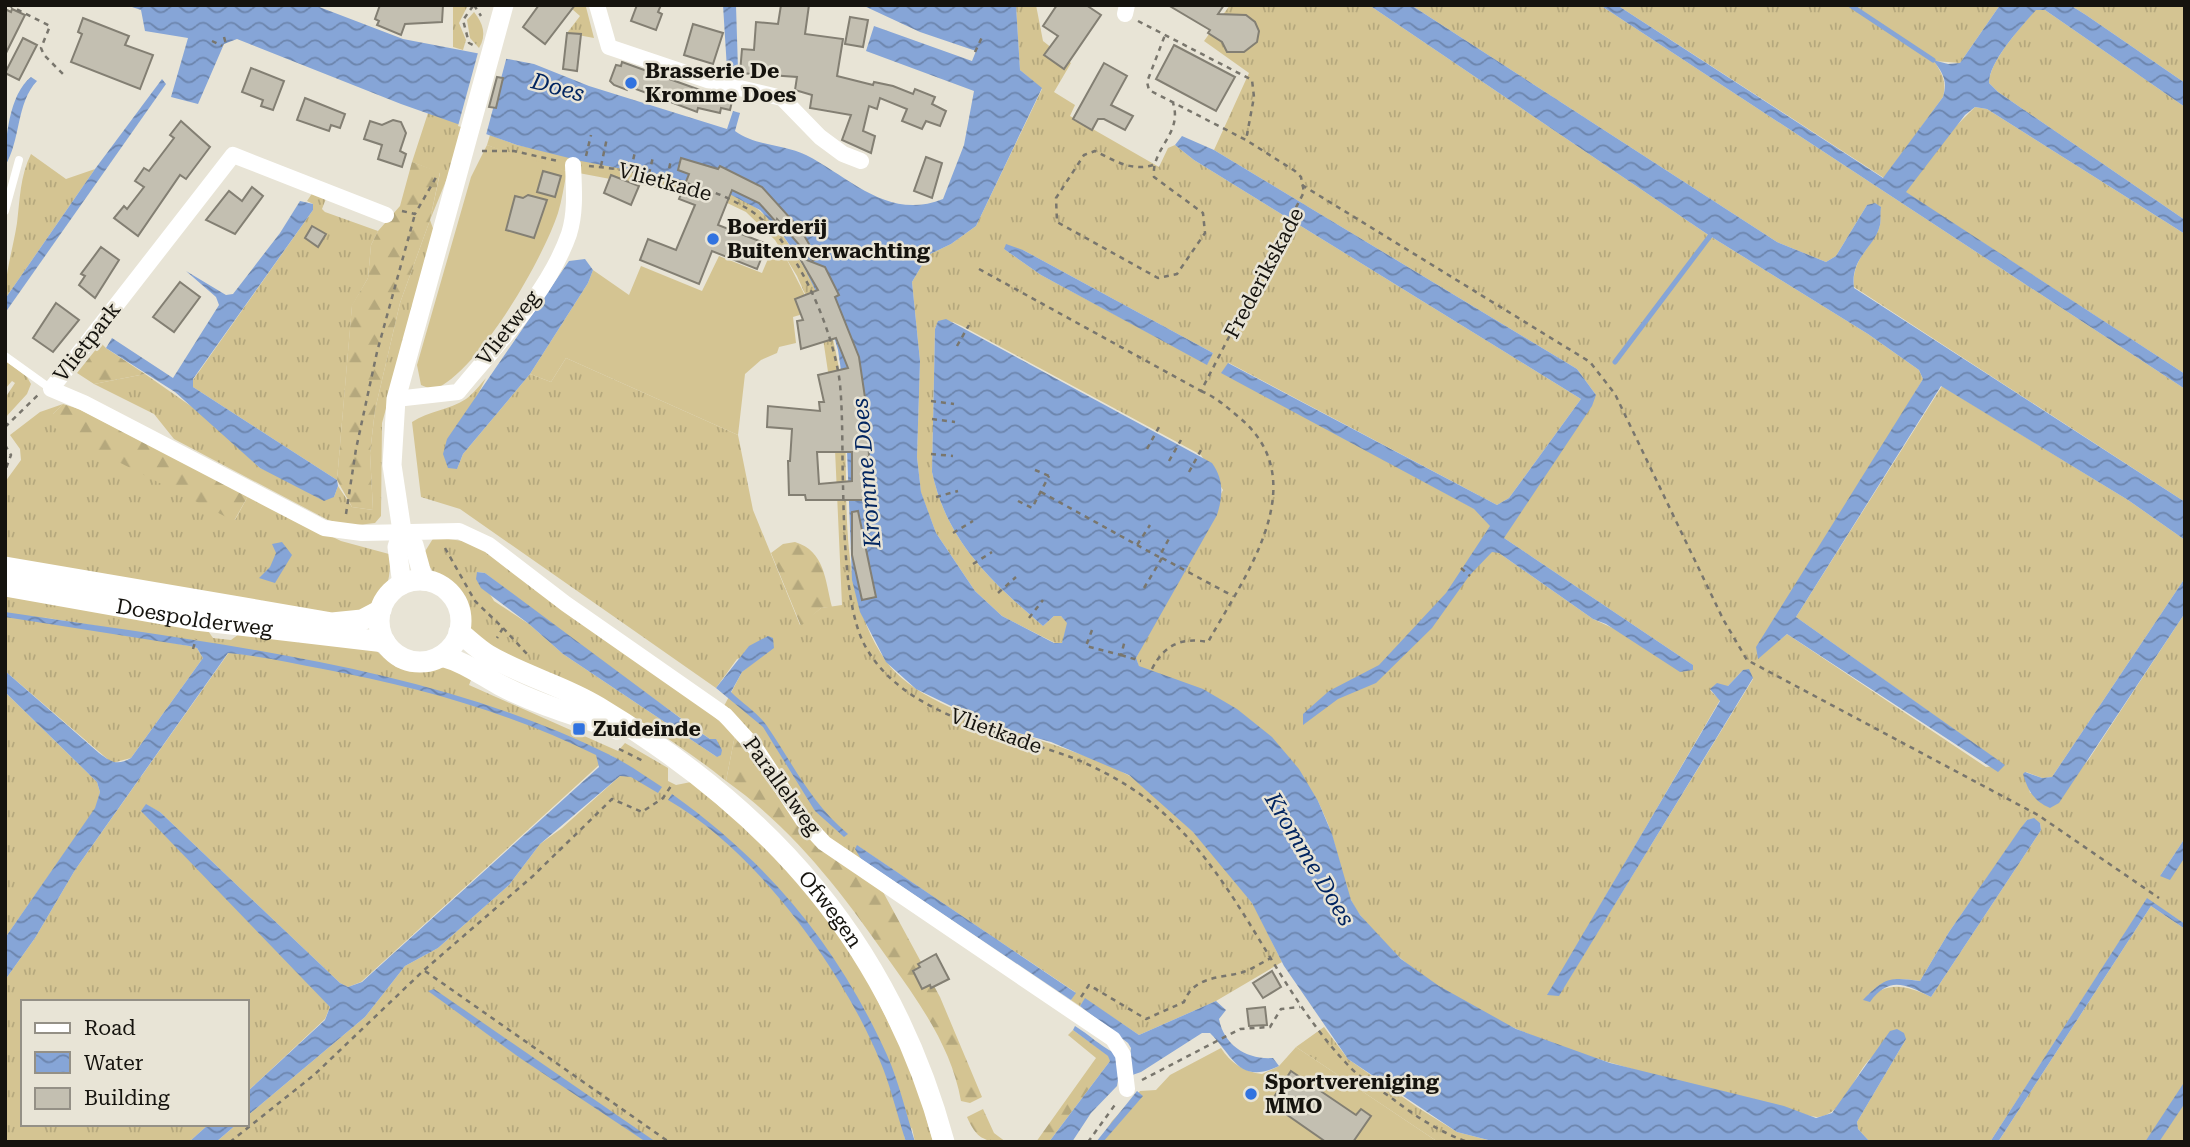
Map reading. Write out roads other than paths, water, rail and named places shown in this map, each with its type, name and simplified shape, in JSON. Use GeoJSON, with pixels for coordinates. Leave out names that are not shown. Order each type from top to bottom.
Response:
{"type":"FeatureCollection","features":[{"type":"Feature","properties":{"kind":"main road","name":"Doespolderweg"},"geometry":{"type":"LineString","coordinates":[[5,567],[332,623],[362,620],[381,610]]}},
{"type":"Feature","properties":{"kind":"main road"},"geometry":{"type":"LineString","coordinates":[[424,581],[441,586],[454,598],[460,615],[459,632],[453,646],[442,656],[424,662],[410,661],[393,652],[385,642],[379,626],[381,610],[388,595],[401,585],[424,581]]}},
{"type":"Feature","properties":{"kind":"main road","name":"Doespolderweg"},"geometry":{"type":"LineString","coordinates":[[5,586],[196,620],[385,642]]}},
{"type":"Feature","properties":{"kind":"main road","name":"Ofwegen"},"geometry":{"type":"LineString","coordinates":[[459,632],[487,655],[597,706],[686,766],[781,848],[843,922],[891,1000],[929,1093],[944,1142]]}},
{"type":"Feature","properties":{"kind":"main road","name":"Ofwegen"},"geometry":{"type":"LineString","coordinates":[[442,656],[461,661],[500,685],[536,700],[639,736]]}},
{"type":"Feature","properties":{"kind":"street"},"geometry":{"type":"LineString","coordinates":[[401,585],[397,547],[402,531],[392,465],[396,399],[467,138],[484,49],[504,5]]}},
{"type":"Feature","properties":{"kind":"street"},"geometry":{"type":"LineString","coordinates":[[597,5],[609,47],[710,81],[782,98],[820,137],[843,154],[861,161]]}},
{"type":"Feature","properties":{"kind":"street","name":"Vlietpark"},"geometry":{"type":"LineString","coordinates":[[386,215],[233,155],[51,389],[84,403],[324,528],[362,533],[402,531]]}},
{"type":"Feature","properties":{"kind":"street","name":"Vlietweg"},"geometry":{"type":"LineString","coordinates":[[396,399],[458,392],[538,294],[569,234],[580,161]]}},
{"type":"Feature","properties":{"kind":"street"},"geometry":{"type":"LineString","coordinates":[[402,531],[414,545],[424,581]]}},
{"type":"Feature","properties":{"kind":"street","name":"Parallelweg"},"geometry":{"type":"LineString","coordinates":[[402,531],[459,531],[489,545],[566,604],[725,715],[756,749],[803,820],[824,843],[1113,1039],[1123,1055],[1126,1085]]}},
{"type":"Feature","properties":{"kind":"lane"},"geometry":{"type":"LineString","coordinates":[[5,211],[19,160]]}},
{"type":"Feature","properties":{"kind":"lane"},"geometry":{"type":"LineString","coordinates":[[5,356],[51,389]]}},
{"type":"Feature","properties":{"kind":"water"},"geometry":{"type":"Polygon","coordinates":[[[126,5],[314,5],[403,39],[534,64],[589,86],[727,129],[733,111],[740,113],[735,131],[743,136],[806,155],[871,194],[905,205],[943,199],[964,145],[974,91],[866,51],[874,26],[972,61],[976,51],[920,32],[862,5],[1016,5],[1020,70],[1042,88],[976,226],[951,244],[928,255],[912,282],[920,361],[917,457],[921,492],[936,533],[975,591],[1002,616],[1054,643],[1062,643],[1067,623],[1061,616],[1054,616],[1043,626],[1006,593],[960,540],[939,497],[932,472],[935,329],[938,321],[946,319],[1212,463],[1219,476],[1221,488],[1217,515],[1136,658],[1139,666],[1203,689],[1237,709],[1272,737],[1299,769],[1318,801],[1332,834],[1351,900],[1360,915],[1401,959],[1439,986],[1516,1029],[1610,1063],[1784,1106],[1816,1118],[1832,1113],[1890,1031],[1897,1029],[1904,1033],[1906,1039],[1857,1122],[1858,1129],[1870,1142],[1496,1142],[1457,1132],[1348,1059],[1284,966],[1252,903],[1193,832],[1129,775],[1051,742],[990,725],[916,689],[886,662],[860,612],[852,580],[845,398],[838,350],[827,314],[802,263],[782,234],[760,210],[716,187],[581,161],[517,145],[401,104],[237,39],[224,44],[198,104],[171,97],[188,38],[145,31],[141,10],[126,5]]]}},
{"type":"Feature","properties":{"kind":"water"},"geometry":{"type":"Polygon","coordinates":[[[723,5],[736,5],[738,70],[727,69],[723,5]]]}},
{"type":"Feature","properties":{"kind":"water"},"geometry":{"type":"Polygon","coordinates":[[[1369,5],[1411,5],[1777,242],[1826,262],[1836,256],[1867,205],[1875,203],[1881,207],[1880,225],[1856,268],[1854,288],[2185,502],[2185,540],[2128,500],[1941,386],[1796,617],[2005,765],[1998,772],[1787,634],[1758,659],[1756,647],[1923,379],[1919,370],[1868,334],[1710,236],[1369,5]]]}},
{"type":"Feature","properties":{"kind":"water"},"geometry":{"type":"Polygon","coordinates":[[[1600,5],[1617,5],[1883,178],[1943,97],[1944,77],[1933,60],[1948,64],[1960,63],[2000,5],[2070,5],[2086,15],[2185,83],[2185,107],[2045,10],[2036,10],[2007,44],[1994,65],[1989,83],[1998,92],[2185,220],[2185,234],[1987,109],[1975,107],[1965,115],[1906,192],[2185,374],[2185,389],[1600,5]]]}},
{"type":"Feature","properties":{"kind":"water"},"geometry":{"type":"Polygon","coordinates":[[[31,77],[37,81],[25,100],[14,145],[5,166],[7,131],[13,106],[31,77]]]}},
{"type":"Feature","properties":{"kind":"water"},"geometry":{"type":"Polygon","coordinates":[[[162,79],[166,84],[5,313],[5,299],[95,169],[162,79]]]}},
{"type":"Feature","properties":{"kind":"water"},"geometry":{"type":"Polygon","coordinates":[[[1182,136],[1214,150],[1577,369],[1596,395],[1592,406],[1504,538],[1693,665],[1693,670],[1680,672],[1606,624],[1593,619],[1499,553],[1492,552],[1469,576],[1432,628],[1376,683],[1338,699],[1303,725],[1303,714],[1329,691],[1379,665],[1446,593],[1490,526],[1474,509],[1221,373],[1228,363],[1497,505],[1509,498],[1581,399],[1194,160],[1175,145],[1182,136]]]}},
{"type":"Feature","properties":{"kind":"water"},"geometry":{"type":"Polygon","coordinates":[[[300,201],[313,204],[313,210],[193,379],[193,387],[337,480],[334,497],[324,501],[260,468],[175,392],[106,348],[112,338],[173,378],[219,305],[216,297],[186,271],[226,295],[233,294],[280,233],[300,201]]]}},
{"type":"Feature","properties":{"kind":"water"},"geometry":{"type":"Polygon","coordinates":[[[1006,244],[1023,250],[1213,353],[1207,365],[1041,275],[1004,249],[1006,244]]]}},
{"type":"Feature","properties":{"kind":"water"},"geometry":{"type":"Polygon","coordinates":[[[585,259],[593,270],[588,283],[530,374],[463,454],[457,469],[448,468],[443,454],[447,439],[569,261],[585,259]]]}},
{"type":"Feature","properties":{"kind":"water"},"geometry":{"type":"Polygon","coordinates":[[[282,542],[292,555],[275,583],[259,578],[270,567],[276,553],[272,544],[282,542]]]}},
{"type":"Feature","properties":{"kind":"water"},"geometry":{"type":"Polygon","coordinates":[[[477,572],[485,573],[691,726],[710,739],[716,739],[722,750],[721,755],[717,757],[563,654],[481,588],[476,579],[477,572]]]}},
{"type":"Feature","properties":{"kind":"water"},"geometry":{"type":"Polygon","coordinates":[[[2185,578],[2185,613],[2059,803],[2050,808],[2044,805],[2032,795],[2023,774],[2025,772],[2042,778],[2052,777],[2185,578]]]}},
{"type":"Feature","properties":{"kind":"water"},"geometry":{"type":"Polygon","coordinates":[[[5,612],[157,634],[313,661],[390,678],[466,698],[539,724],[615,758],[662,787],[658,793],[631,777],[620,776],[540,844],[509,885],[438,948],[405,966],[365,1017],[248,1115],[248,1091],[325,1020],[330,1007],[141,811],[146,804],[160,812],[340,983],[348,987],[362,982],[599,767],[596,755],[530,726],[428,693],[323,669],[228,653],[75,870],[35,938],[5,980],[5,938],[95,808],[100,792],[97,782],[5,692],[5,671],[99,753],[118,762],[131,758],[203,658],[197,648],[189,646],[5,617],[5,612]]]}},
{"type":"Feature","properties":{"kind":"water"},"geometry":{"type":"Polygon","coordinates":[[[768,636],[773,638],[774,648],[742,672],[731,692],[763,721],[813,796],[848,834],[844,837],[815,811],[763,727],[716,688],[749,646],[768,636]]]}},
{"type":"Feature","properties":{"kind":"water"},"geometry":{"type":"Polygon","coordinates":[[[1749,669],[1753,678],[1559,996],[1547,995],[1720,701],[1710,689],[1717,683],[1728,686],[1743,670],[1749,669]]]}},
{"type":"Feature","properties":{"kind":"water"},"geometry":{"type":"Polygon","coordinates":[[[672,794],[740,849],[770,878],[823,943],[846,978],[887,1055],[915,1142],[906,1142],[880,1061],[844,989],[820,951],[764,880],[701,822],[668,800],[672,794]]]}},
{"type":"Feature","properties":{"kind":"water"},"geometry":{"type":"Polygon","coordinates":[[[2034,818],[2040,823],[2041,830],[1931,997],[1898,985],[1884,988],[1870,1002],[1863,1000],[1888,980],[1920,981],[1949,932],[2020,829],[2027,820],[2034,818]]]}},
{"type":"Feature","properties":{"kind":"water"},"geometry":{"type":"Polygon","coordinates":[[[2185,838],[2185,857],[2170,880],[2160,876],[2185,838]]]}},
{"type":"Feature","properties":{"kind":"water"},"geometry":{"type":"Polygon","coordinates":[[[857,845],[1076,993],[1071,1000],[861,859],[855,849],[857,845]]]}},
{"type":"Feature","properties":{"kind":"water"},"geometry":{"type":"Polygon","coordinates":[[[2147,898],[2185,924],[2185,929],[2151,906],[1998,1142],[1990,1142],[2147,898]]]}},
{"type":"Feature","properties":{"kind":"water"},"geometry":{"type":"Polygon","coordinates":[[[434,989],[656,1142],[646,1142],[520,1058],[428,991],[434,989]]]}},
{"type":"Feature","properties":{"kind":"water"},"geometry":{"type":"Polygon","coordinates":[[[1085,998],[1139,1035],[1216,1001],[1226,1010],[1219,1019],[1232,1044],[1246,1054],[1273,1058],[1279,1066],[1266,1071],[1246,1070],[1238,1066],[1210,1033],[1202,1033],[1141,1072],[1118,1080],[1117,1086],[1091,1113],[1072,1142],[1049,1142],[1110,1061],[1108,1056],[1073,1030],[1075,1026],[1109,1050],[1130,1057],[1131,1048],[1128,1043],[1080,1006],[1085,998]]]}},
{"type":"Feature","properties":{"kind":"water"},"geometry":{"type":"Polygon","coordinates":[[[2185,1081],[2185,1103],[2159,1142],[2145,1142],[2185,1081]]]}},
{"type":"Feature","properties":{"kind":"water"},"geometry":{"type":"Polygon","coordinates":[[[1137,1091],[1143,1096],[1103,1142],[1096,1142],[1137,1091]]]}},
{"type":"Feature","properties":{"kind":"water"},"geometry":{"type":"Polygon","coordinates":[[[207,1126],[235,1126],[216,1142],[189,1142],[207,1126]]]}},
{"type":"Feature","properties":{"kind":"waterway"},"geometry":{"type":"LineString","coordinates":[[1850,5],[1933,60]]}},
{"type":"Feature","properties":{"kind":"waterway"},"geometry":{"type":"LineString","coordinates":[[1615,362],[1710,236]]}},
{"type":"Feature","properties":{"kind":"place","name":"Brasserie De Kromme Does"},"geometry":{"type":"Point","coordinates":[631,83]}},
{"type":"Feature","properties":{"kind":"place","name":"Boerderij Buitenverwachting"},"geometry":{"type":"Point","coordinates":[713,239]}},
{"type":"Feature","properties":{"kind":"place","name":"Zuideinde"},"geometry":{"type":"Point","coordinates":[579,729]}},
{"type":"Feature","properties":{"kind":"place","name":"Sportvereniging MMO"},"geometry":{"type":"Point","coordinates":[1251,1094]}},
{"type":"Feature","properties":{"kind":"water label","name":"Does"},"geometry":{"type":"Point","coordinates":[558,87]}},
{"type":"Feature","properties":{"kind":"water label","name":"Kromme Does"},"geometry":{"type":"Point","coordinates":[866,473]}},
{"type":"Feature","properties":{"kind":"water label","name":"Kromme Does"},"geometry":{"type":"Point","coordinates":[1310,859]}}]}
